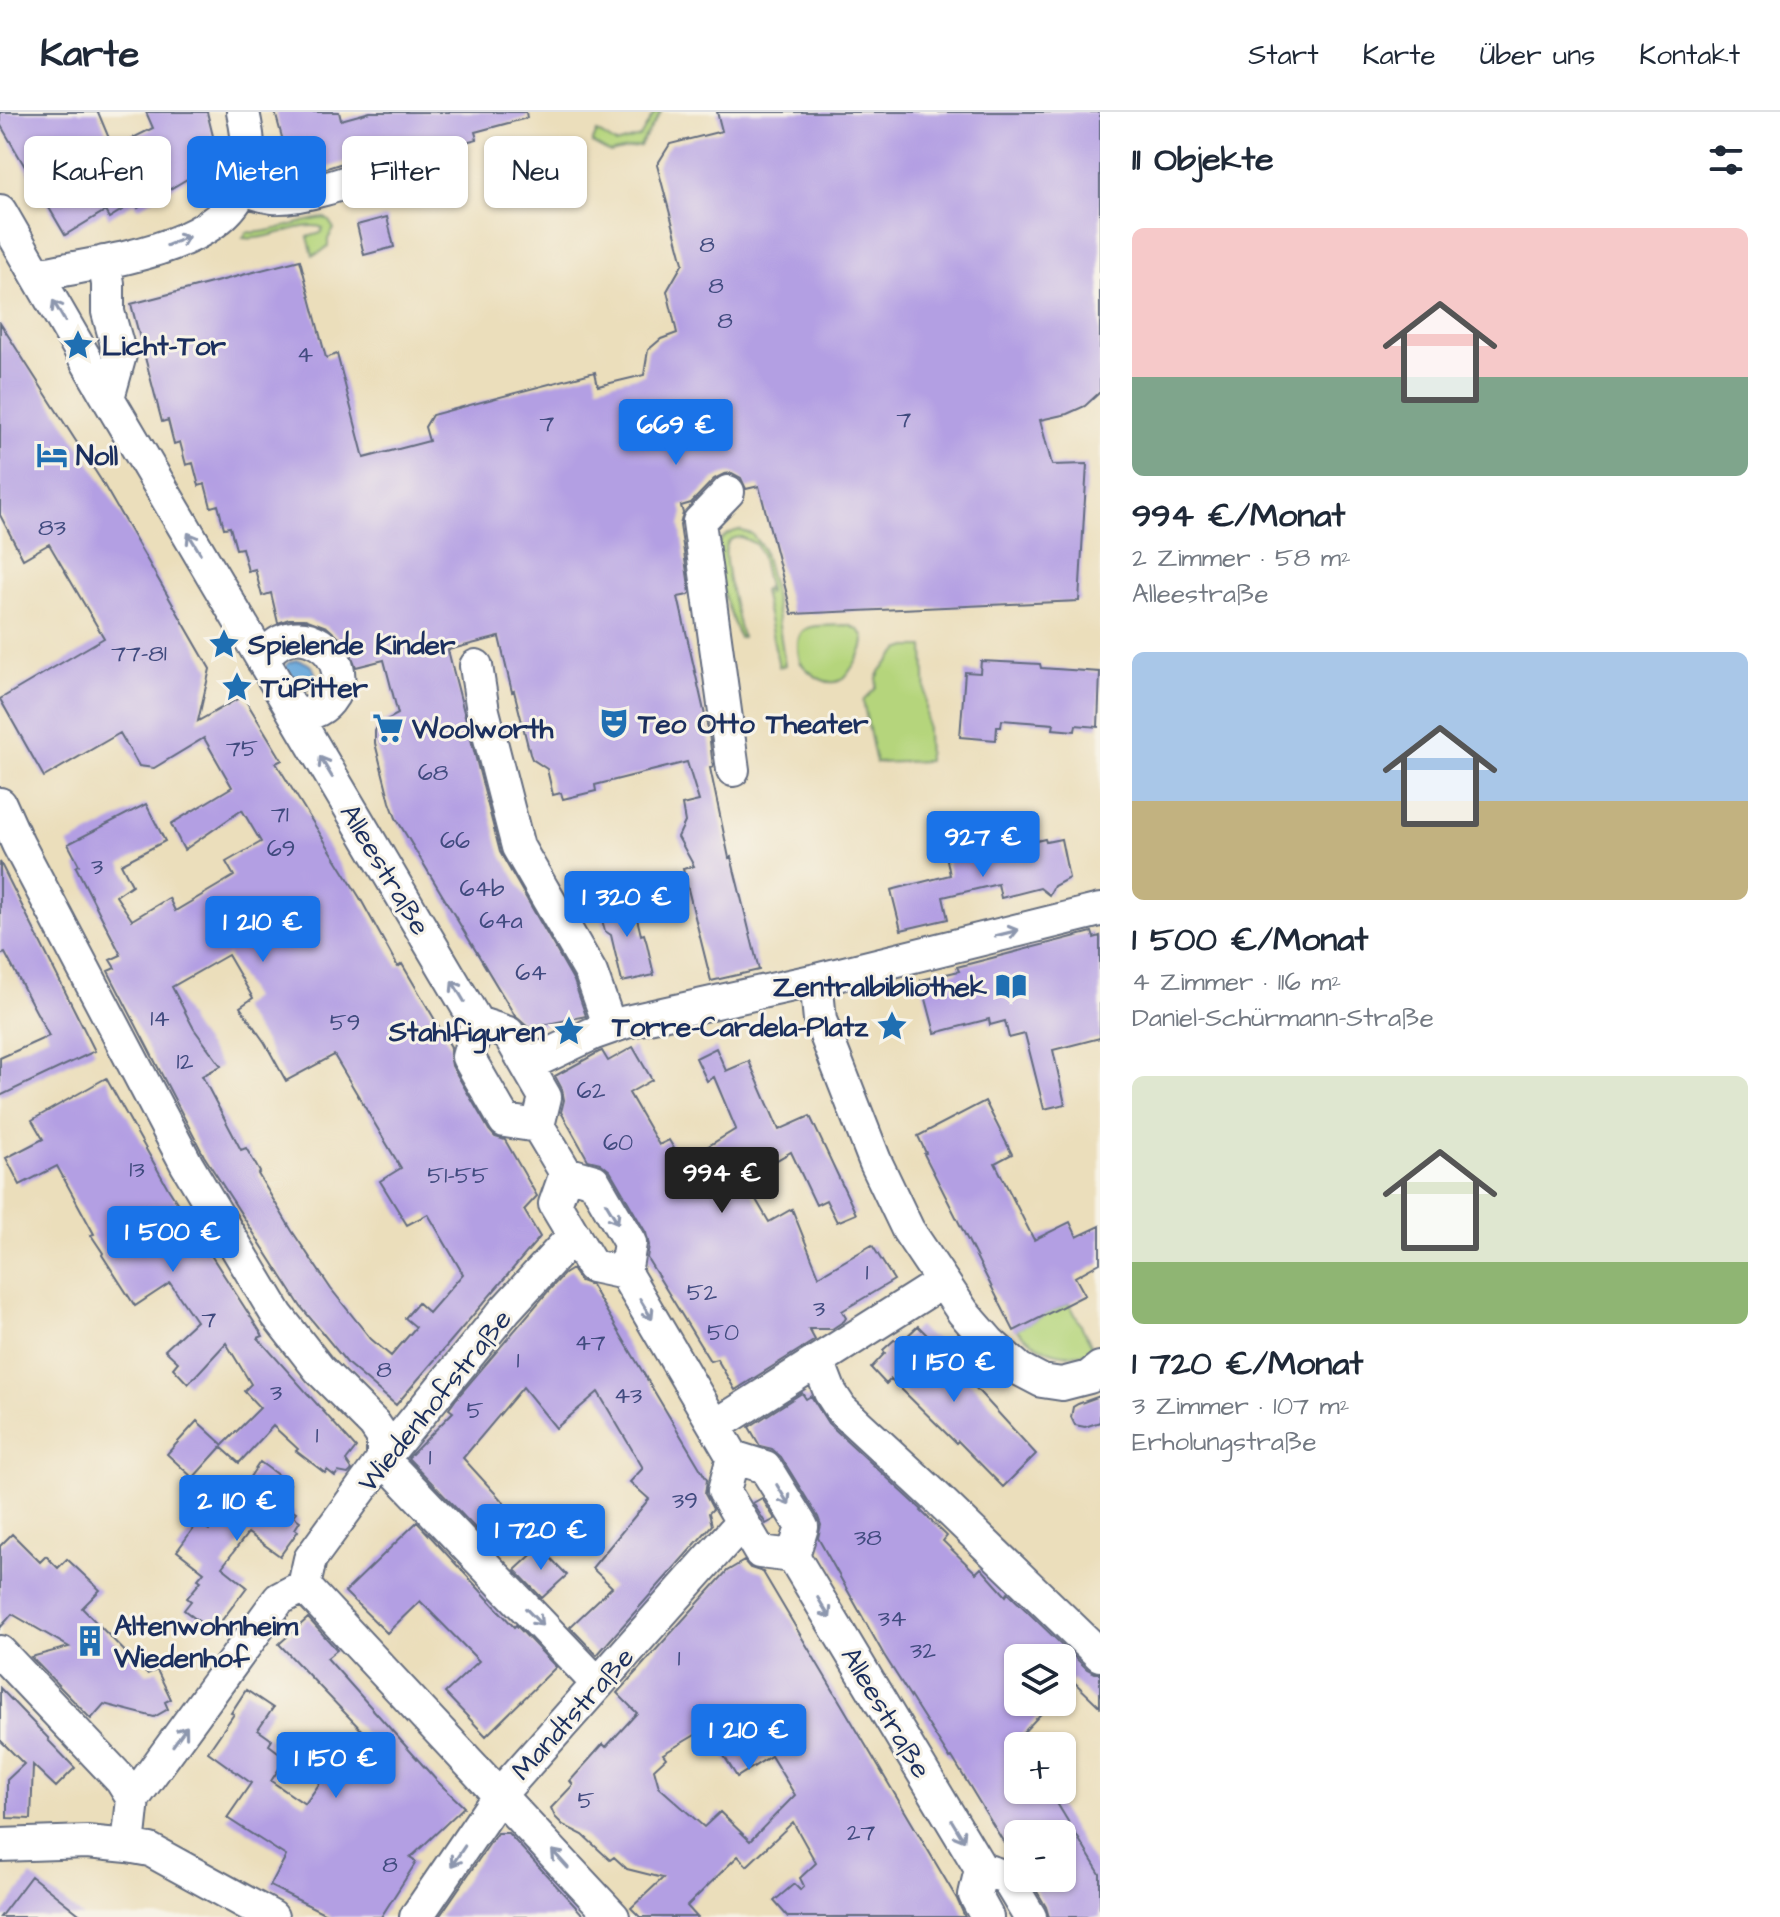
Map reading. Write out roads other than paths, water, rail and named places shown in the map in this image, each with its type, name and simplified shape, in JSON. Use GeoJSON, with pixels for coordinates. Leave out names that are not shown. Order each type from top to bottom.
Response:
{"type":"FeatureCollection","features":[{"type":"Feature","properties":{"kind":"street"},"geometry":{"type":"LineString","coordinates":[[243,112],[249,136]]}},
{"type":"Feature","properties":{"kind":"street"},"geometry":{"type":"LineString","coordinates":[[37,273],[152,252],[193,235],[229,208]]}},
{"type":"Feature","properties":{"kind":"street","name":"Alleestraße"},"geometry":{"type":"LineString","coordinates":[[0,211],[477,1023]]}},
{"type":"Feature","properties":{"kind":"street"},"geometry":{"type":"LineString","coordinates":[[104,262],[108,312],[120,355],[108,398]]}},
{"type":"Feature","properties":{"kind":"street"},"geometry":{"type":"LineString","coordinates":[[728,492],[699,522],[733,770]]}},
{"type":"Feature","properties":{"kind":"street"},"geometry":{"type":"LineString","coordinates":[[263,661],[270,649],[284,640],[322,632],[324,646],[334,659],[337,684],[325,705],[310,713],[295,714]]}},
{"type":"Feature","properties":{"kind":"street"},"geometry":{"type":"LineString","coordinates":[[476,666],[483,711],[518,847],[591,973],[601,1030]]}},
{"type":"Feature","properties":{"kind":"street"},"geometry":{"type":"LineString","coordinates":[[0,804],[187,1165],[277,1315],[319,1369],[383,1437],[383,1459],[598,1684]]}},
{"type":"Feature","properties":{"kind":"street"},"geometry":{"type":"LineString","coordinates":[[527,1065],[601,1030],[1100,910]]}},
{"type":"Feature","properties":{"kind":"street"},"geometry":{"type":"LineString","coordinates":[[816,980],[820,1020],[875,1161],[908,1230],[963,1312],[990,1343],[1019,1369],[1042,1381],[1062,1384],[1089,1377],[1100,1368]]}},
{"type":"Feature","properties":{"kind":"street"},"geometry":{"type":"LineString","coordinates":[[538,1126],[505,1121],[468,1057],[477,1023],[508,1033],[545,1097],[538,1126],[566,1173],[594,1181],[630,1243],[625,1273],[733,1457],[765,1467],[802,1527],[793,1556],[760,1552],[724,1491],[733,1457]]}},
{"type":"Feature","properties":{"kind":"street"},"geometry":{"type":"LineString","coordinates":[[566,1173],[555,1204],[592,1266],[625,1273]]}},
{"type":"Feature","properties":{"kind":"street","name":"Wiedenhofstraße"},"geometry":{"type":"LineString","coordinates":[[304,1586],[310,1559],[383,1459],[505,1310],[574,1235]]}},
{"type":"Feature","properties":{"kind":"street"},"geometry":{"type":"LineString","coordinates":[[715,1426],[942,1282]]}},
{"type":"Feature","properties":{"kind":"street"},"geometry":{"type":"LineString","coordinates":[[813,1364],[841,1409],[1100,1655]]}},
{"type":"Feature","properties":{"kind":"street","name":"Mandtstraße"},"geometry":{"type":"LineString","coordinates":[[416,1917],[500,1794],[742,1522]]}},
{"type":"Feature","properties":{"kind":"street","name":"Alleestraße"},"geometry":{"type":"LineString","coordinates":[[793,1556],[981,1869],[1006,1877],[1030,1917]]}},
{"type":"Feature","properties":{"kind":"street"},"geometry":{"type":"LineString","coordinates":[[128,1846],[133,1799],[279,1599],[304,1586],[613,1917]]}},
{"type":"Feature","properties":{"kind":"street"},"geometry":{"type":"LineString","coordinates":[[0,1652],[121,1780],[133,1799]]}},
{"type":"Feature","properties":{"kind":"street"},"geometry":{"type":"LineString","coordinates":[[0,1845],[87,1842],[150,1850],[272,1917]]}},
{"type":"Feature","properties":{"kind":"street"},"geometry":{"type":"LineString","coordinates":[[981,1869],[975,1895],[987,1917]]}},
{"type":"Feature","properties":{"kind":"water"},"geometry":{"type":"Polygon","coordinates":[[[296,660],[305,662],[315,672],[314,684],[302,692],[293,692],[283,670],[288,663],[296,660]]]}},
{"type":"Feature","properties":{"kind":"place","name":"Licht-Tor"},"geometry":{"type":"Point","coordinates":[78,345]}},
{"type":"Feature","properties":{"kind":"place","name":"Noll"},"geometry":{"type":"Point","coordinates":[52,455]}},
{"type":"Feature","properties":{"kind":"place","name":"Spielende Kinder"},"geometry":{"type":"Point","coordinates":[224,644]}},
{"type":"Feature","properties":{"kind":"place","name":"TüPitter"},"geometry":{"type":"Point","coordinates":[237,687]}},
{"type":"Feature","properties":{"kind":"place","name":"Teo Otto Theater"},"geometry":{"type":"Point","coordinates":[614,723]}},
{"type":"Feature","properties":{"kind":"place","name":"Woolworth"},"geometry":{"type":"Point","coordinates":[388,728]}},
{"type":"Feature","properties":{"kind":"place","name":"Zentralbibliothek"},"geometry":{"type":"Point","coordinates":[1011,986]}},
{"type":"Feature","properties":{"kind":"place","name":"Torre-Cardela-Platz"},"geometry":{"type":"Point","coordinates":[892,1026]}},
{"type":"Feature","properties":{"kind":"place","name":"Stahlfiguren"},"geometry":{"type":"Point","coordinates":[569,1031]}},
{"type":"Feature","properties":{"kind":"place","name":"Altenwohnheim Wiedenhof"},"geometry":{"type":"Point","coordinates":[90,1641]}}]}
